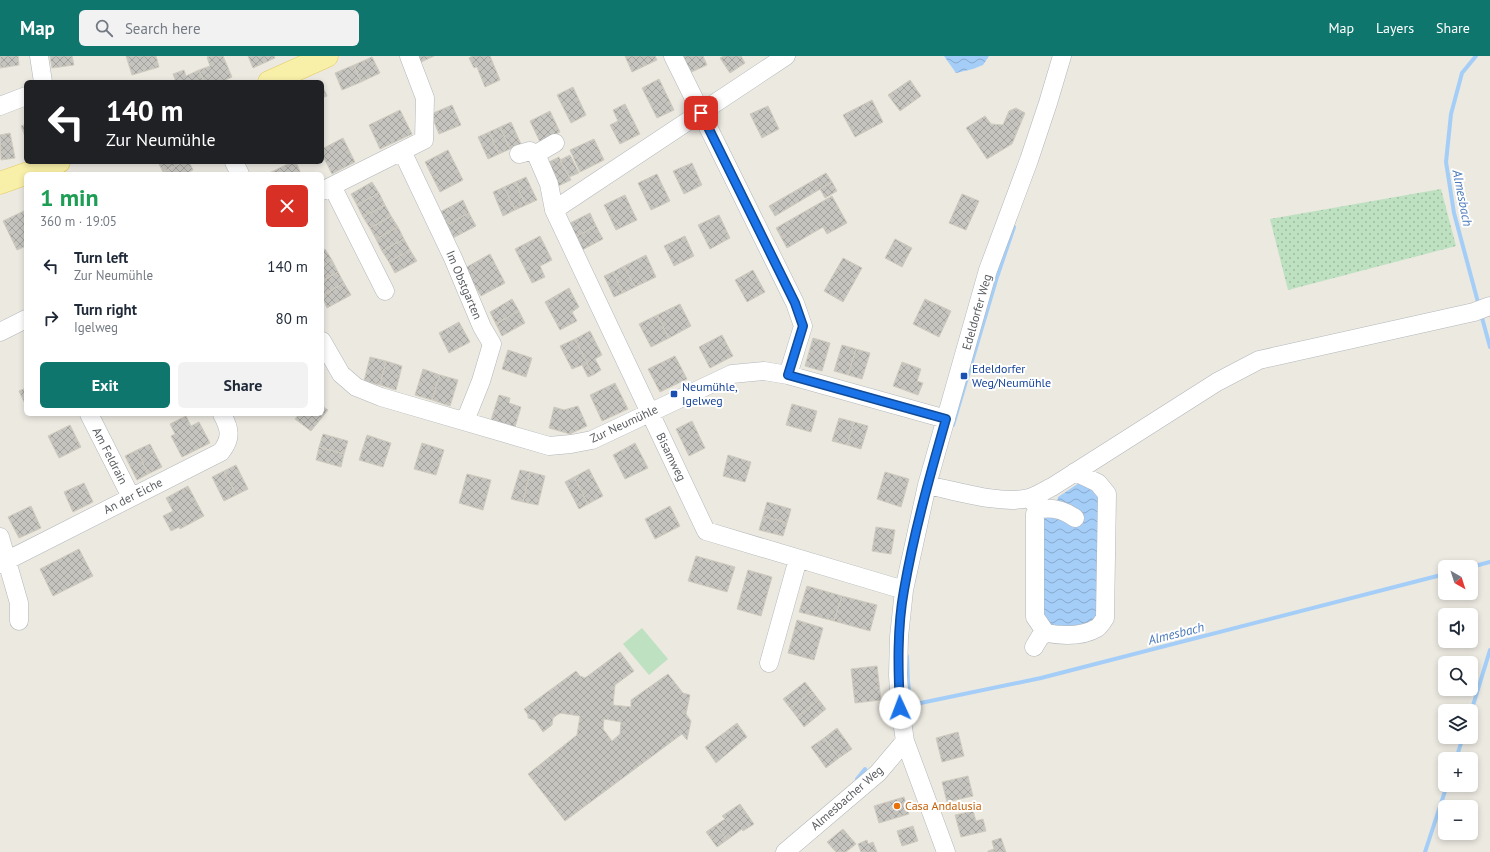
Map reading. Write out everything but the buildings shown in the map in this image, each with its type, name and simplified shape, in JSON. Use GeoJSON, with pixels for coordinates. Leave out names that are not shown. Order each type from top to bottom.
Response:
{"type":"FeatureCollection","features":[{"type":"Feature","properties":{"kind":"main road"},"geometry":{"type":"LineString","coordinates":[[274,80],[328,56]]}},
{"type":"Feature","properties":{"kind":"main road"},"geometry":{"type":"LineString","coordinates":[[31,172],[53,164]]}},
{"type":"Feature","properties":{"kind":"main road"},"geometry":{"type":"LineString","coordinates":[[0,183],[24,174]]}},
{"type":"Feature","properties":{"kind":"street"},"geometry":{"type":"LineString","coordinates":[[39,56],[42,80]]}},
{"type":"Feature","properties":{"kind":"street"},"geometry":{"type":"LineString","coordinates":[[385,291],[327,189],[424,140],[424,98],[409,56]]}},
{"type":"Feature","properties":{"kind":"street"},"geometry":{"type":"LineString","coordinates":[[673,56],[795,303],[803,326],[788,375]]}},
{"type":"Feature","properties":{"kind":"street"},"geometry":{"type":"LineString","coordinates":[[554,210],[786,56]]}},
{"type":"Feature","properties":{"kind":"street","name":"Edeldorfer Weg"},"geometry":{"type":"LineString","coordinates":[[946,852],[905,741],[900,708],[898,675],[904,590],[927,485],[988,270],[1029,160],[1062,56]]}},
{"type":"Feature","properties":{"kind":"street"},"geometry":{"type":"LineString","coordinates":[[0,106],[24,97]]}},
{"type":"Feature","properties":{"kind":"street","name":"Bisamweg"},"geometry":{"type":"LineString","coordinates":[[555,143],[527,154],[549,184],[554,210],[706,531],[904,590]]}},
{"type":"Feature","properties":{"kind":"street","name":"Im Obstgarten"},"geometry":{"type":"LineString","coordinates":[[402,151],[453,258],[482,327],[492,344],[481,381],[465,421]]}},
{"type":"Feature","properties":{"kind":"street"},"geometry":{"type":"LineString","coordinates":[[1046,633],[1035,617],[1035,503],[1052,487],[1217,382],[1259,360],[1484,308]]}},
{"type":"Feature","properties":{"kind":"street"},"geometry":{"type":"LineString","coordinates":[[0,332],[24,320]]}},
{"type":"Feature","properties":{"kind":"street","name":"Zur Neumühle"},"geometry":{"type":"LineString","coordinates":[[324,345],[340,374],[356,387],[380,397],[549,446],[592,440],[732,374],[764,371],[788,375],[946,419]]}},
{"type":"Feature","properties":{"kind":"street","name":"Am Feldrain"},"geometry":{"type":"LineString","coordinates":[[90,416],[131,497]]}},
{"type":"Feature","properties":{"kind":"street","name":"An der Eiche"},"geometry":{"type":"LineString","coordinates":[[4,562],[221,452],[227,444],[229,437],[228,426],[223,416]]}},
{"type":"Feature","properties":{"kind":"street"},"geometry":{"type":"LineString","coordinates":[[1034,647],[1040,637],[1046,633],[1058,635],[1079,634],[1098,628],[1105,618],[1107,494],[1098,483],[1075,472]]}},
{"type":"Feature","properties":{"kind":"street"},"geometry":{"type":"LineString","coordinates":[[927,485],[963,493],[1035,503],[1052,507],[1068,513],[1075,518]]}},
{"type":"Feature","properties":{"kind":"street"},"geometry":{"type":"LineString","coordinates":[[0,537],[4,562],[20,604],[19,621]]}},
{"type":"Feature","properties":{"kind":"street"},"geometry":{"type":"LineString","coordinates":[[769,663],[798,559]]}},
{"type":"Feature","properties":{"kind":"street","name":"Almesbacher Weg"},"geometry":{"type":"LineString","coordinates":[[785,852],[878,773],[905,741]]}},
{"type":"Feature","properties":{"kind":"green space"},"geometry":{"type":"Polygon","coordinates":[[[1441,189],[1456,246],[1288,290],[1270,219],[1441,189]]]}},
{"type":"Feature","properties":{"kind":"green space"},"geometry":{"type":"Polygon","coordinates":[[[642,628],[668,659],[649,675],[623,644],[642,628]]]}},
{"type":"Feature","properties":{"kind":"water"},"geometry":{"type":"Polygon","coordinates":[[[944,56],[989,56],[983,65],[956,73],[944,56]]]}},
{"type":"Feature","properties":{"kind":"water"},"geometry":{"type":"Polygon","coordinates":[[[1082,481],[1101,494],[1101,617],[1094,626],[1051,628],[1041,613],[1043,517],[1057,503],[1058,497],[1082,481]]]}},
{"type":"Feature","properties":{"kind":"waterway","name":"Almesbach"},"geometry":{"type":"LineString","coordinates":[[1476,56],[1462,73],[1451,114],[1446,162],[1454,213],[1479,306]]}},
{"type":"Feature","properties":{"kind":"waterway"},"geometry":{"type":"LineString","coordinates":[[953,425],[997,277],[1014,227]]}},
{"type":"Feature","properties":{"kind":"waterway","name":"Almesbach"},"geometry":{"type":"LineString","coordinates":[[1481,314],[1490,347]]}},
{"type":"Feature","properties":{"kind":"waterway","name":"Almesbach"},"geometry":{"type":"LineString","coordinates":[[1478,565],[1490,562]]}},
{"type":"Feature","properties":{"kind":"waterway","name":"Almesbach"},"geometry":{"type":"LineString","coordinates":[[907,656],[911,705],[1041,678],[1438,576]]}},
{"type":"Feature","properties":{"kind":"waterway"},"geometry":{"type":"LineString","coordinates":[[1473,704],[1490,650]]}},
{"type":"Feature","properties":{"kind":"waterway"},"geometry":{"type":"LineString","coordinates":[[1458,752],[1461,744]]}},
{"type":"Feature","properties":{"kind":"waterway","name":"Almesbach"},"geometry":{"type":"LineString","coordinates":[[857,779],[865,769]]}},
{"type":"Feature","properties":{"kind":"waterway"},"geometry":{"type":"LineString","coordinates":[[1425,852],[1445,792]]}},
{"type":"Feature","properties":{"kind":"place","name":"Edeldorfer Weg/Neumühle"},"geometry":{"type":"Point","coordinates":[964,376]}},
{"type":"Feature","properties":{"kind":"place","name":"Neumühle, Igelweg"},"geometry":{"type":"Point","coordinates":[674,394]}},
{"type":"Feature","properties":{"kind":"place","name":"Casa Andalusia"},"geometry":{"type":"Point","coordinates":[897,806]}},
{"type":"Feature","properties":{"kind":"route"},"geometry":{"type":"LineString","coordinates":[[701,113],[795,303],[803,326],[788,375],[946,419],[927,485],[904,590],[898,675],[900,708]]}}]}
